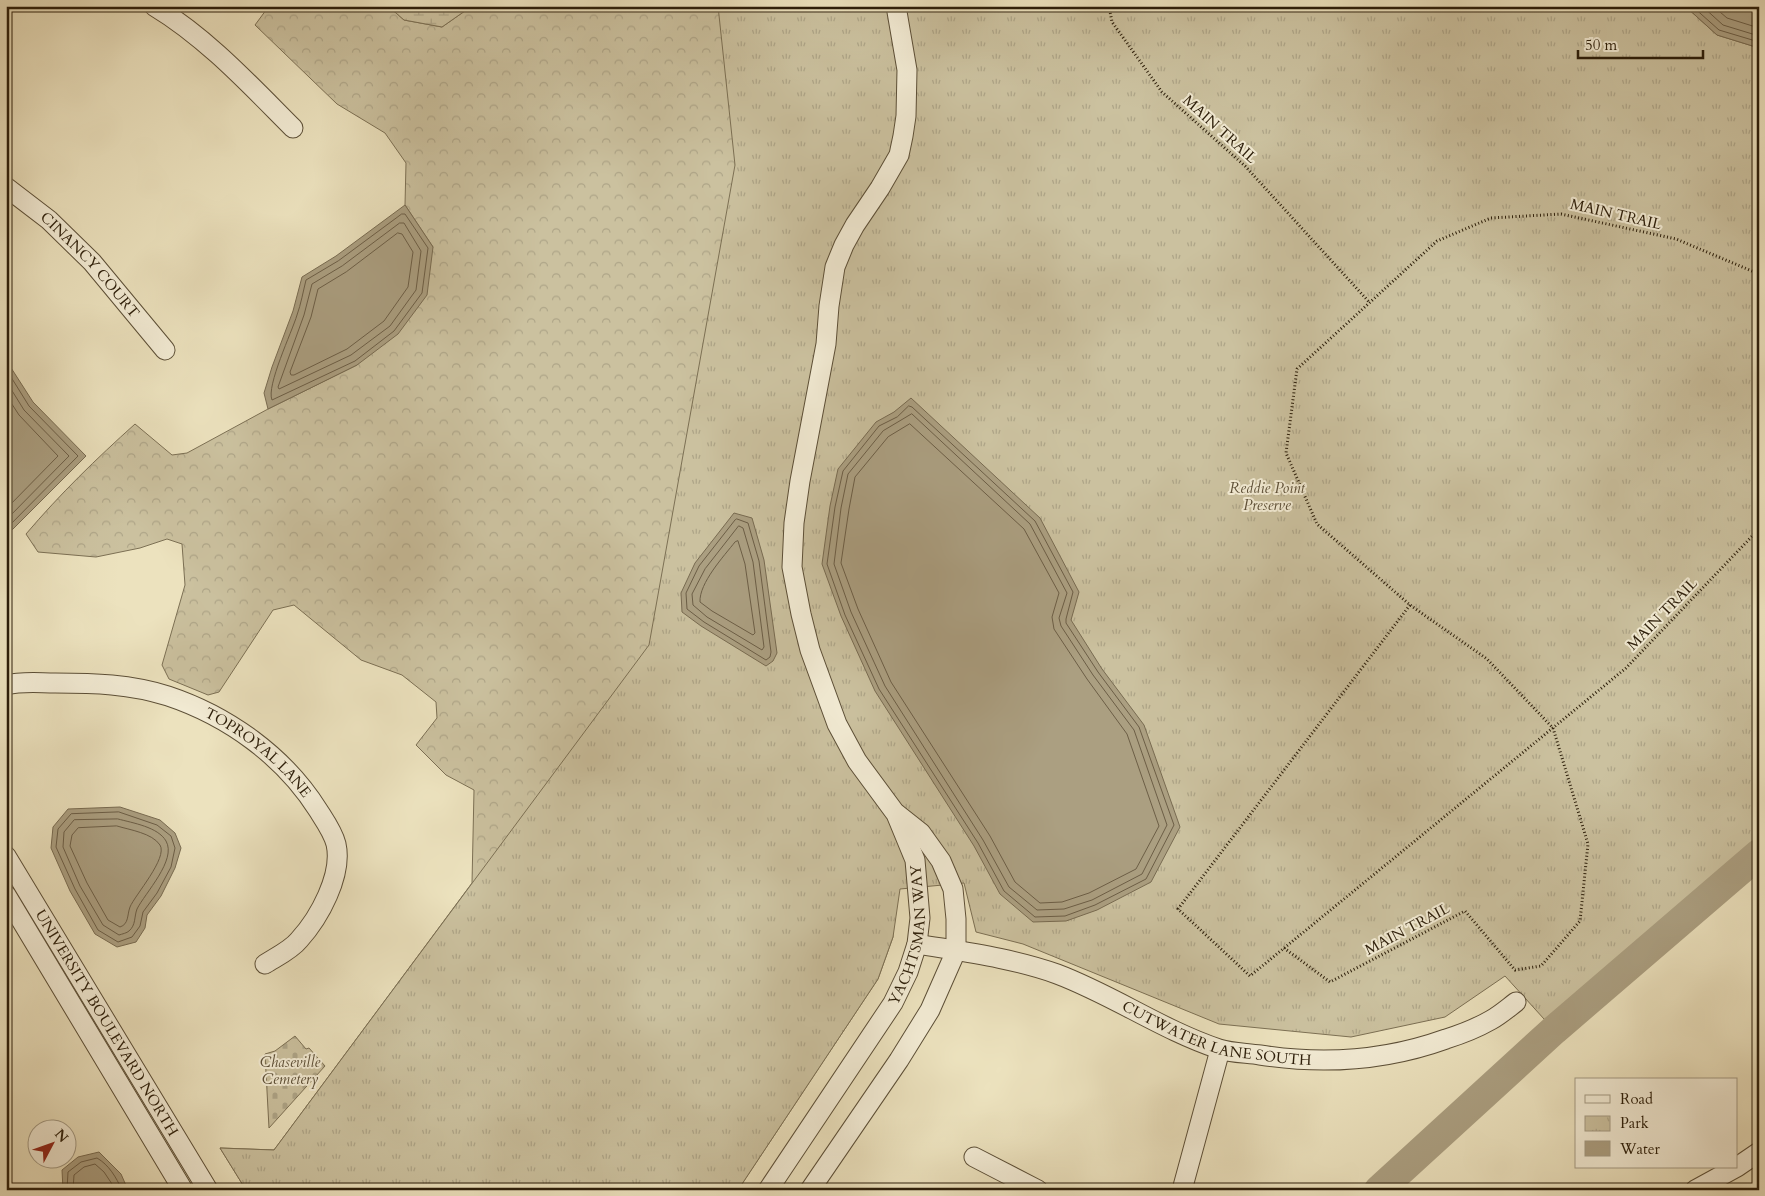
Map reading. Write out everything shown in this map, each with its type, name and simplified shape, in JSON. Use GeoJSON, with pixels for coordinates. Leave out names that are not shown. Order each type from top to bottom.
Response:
{"type":"FeatureCollection","features":[{"type":"Feature","properties":{"kind":"street"},"geometry":{"type":"LineString","coordinates":[[154,6],[227,62],[293,128]]}},
{"type":"Feature","properties":{"kind":"street"},"geometry":{"type":"LineString","coordinates":[[896,6],[907,70],[906,116],[903,136],[899,155],[855,225],[835,267],[826,344],[797,498],[792,567],[810,650],[836,724],[858,762],[896,814]]}},
{"type":"Feature","properties":{"kind":"street","name":"CINANCY COURT"},"geometry":{"type":"LineString","coordinates":[[6,187],[49,220],[92,262],[165,350]]}},
{"type":"Feature","properties":{"kind":"street","name":"TOPROYAL LANE"},"geometry":{"type":"LineString","coordinates":[[6,685],[105,683],[137,687],[169,696],[210,713],[250,737],[281,765],[308,794],[327,824],[336,844],[336,867],[332,886],[326,899],[298,941],[265,964]]}},
{"type":"Feature","properties":{"kind":"street","name":"YACHTSMAN WAY"},"geometry":{"type":"LineString","coordinates":[[768,1190],[894,1003],[908,972],[917,944],[920,918],[915,860],[896,814]]}},
{"type":"Feature","properties":{"kind":"street","name":"YACHTSMAN WAY"},"geometry":{"type":"LineString","coordinates":[[810,1190],[899,1060],[930,1010],[956,950],[956,919],[953,889],[941,861],[921,833],[896,814]]}},
{"type":"Feature","properties":{"kind":"street","name":"UNIVERSITY BOULEVARD NORTH"},"geometry":{"type":"LineString","coordinates":[[6,856],[208,1190]]}},
{"type":"Feature","properties":{"kind":"street","name":"UNIVERSITY BOULEVARD NORTH"},"geometry":{"type":"LineString","coordinates":[[6,895],[183,1190]]}},
{"type":"Feature","properties":{"kind":"street","name":"CUTWATER LANE SOUTH"},"geometry":{"type":"LineString","coordinates":[[917,944],[1019,962],[1057,974],[1096,990],[1154,1022],[1220,1050],[1294,1060],[1334,1061],[1400,1054],[1426,1047],[1472,1030],[1493,1019],[1516,1002]]}},
{"type":"Feature","properties":{"kind":"street"},"geometry":{"type":"LineString","coordinates":[[1182,1190],[1220,1050]]}},
{"type":"Feature","properties":{"kind":"street"},"geometry":{"type":"LineString","coordinates":[[1738,1166],[1759,1152]]}},
{"type":"Feature","properties":{"kind":"street"},"geometry":{"type":"LineString","coordinates":[[974,1157],[1038,1190]]}},
{"type":"Feature","properties":{"kind":"street"},"geometry":{"type":"LineString","coordinates":[[1696,1190],[1735,1168]]}},
{"type":"Feature","properties":{"kind":"path","name":"MAIN TRAIL"},"geometry":{"type":"LineString","coordinates":[[1109,6],[1112,22],[1162,92],[1245,166],[1370,303]]}},
{"type":"Feature","properties":{"kind":"path","name":"MAIN TRAIL"},"geometry":{"type":"LineString","coordinates":[[1284,948],[1330,982],[1464,912],[1515,970],[1541,966],[1580,921],[1588,844],[1553,728],[1487,659],[1410,605],[1317,524],[1286,453],[1297,369],[1437,241],[1490,218],[1561,214],[1676,239],[1759,274]]}},
{"type":"Feature","properties":{"kind":"path","name":"MAIN TRAIL"},"geometry":{"type":"LineString","coordinates":[[1410,605],[1178,909],[1250,976],[1626,668],[1759,529]]}},
{"type":"Feature","properties":{"kind":"green space"},"geometry":{"type":"Polygon","coordinates":[[[269,6],[388,6],[404,20],[442,27],[472,6],[865,6],[893,937],[878,979],[738,1190],[246,1190],[220,1148],[274,1150],[472,883],[474,790],[446,775],[416,745],[437,718],[436,702],[402,675],[361,660],[294,605],[273,610],[219,692],[208,695],[169,679],[162,665],[185,585],[182,544],[167,539],[140,548],[96,557],[38,552],[26,534],[79,477],[135,424],[172,455],[187,453],[268,409],[357,365],[433,247],[405,205],[406,163],[385,133],[337,104],[255,25],[269,6]]]}},
{"type":"Feature","properties":{"kind":"green space"},"geometry":{"type":"Polygon","coordinates":[[[388,6],[472,6],[442,27],[404,20],[388,6]]]}},
{"type":"Feature","properties":{"kind":"green space","name":"Reddie Point Preserve"},"geometry":{"type":"Polygon","coordinates":[[[718,6],[1685,6],[1717,35],[1759,48],[1759,854],[1554,1030],[1505,976],[1445,1017],[1351,1037],[1219,1024],[1023,944],[976,932],[964,883],[900,889],[893,937],[878,979],[738,1190],[246,1190],[220,1148],[274,1150],[649,645],[735,165],[718,6]]]}},
{"type":"Feature","properties":{"kind":"green space","name":"Chaseville Cemetery"},"geometry":{"type":"Polygon","coordinates":[[[295,1036],[325,1066],[269,1128],[265,1054],[275,1051],[295,1036]]]}},
{"type":"Feature","properties":{"kind":"water"},"geometry":{"type":"Polygon","coordinates":[[[1685,6],[1759,6],[1759,48],[1717,35],[1685,6]]]}},
{"type":"Feature","properties":{"kind":"water"},"geometry":{"type":"Polygon","coordinates":[[[405,205],[433,247],[427,295],[398,334],[357,365],[268,409],[264,393],[293,311],[302,277],[336,256],[405,205]]]}},
{"type":"Feature","properties":{"kind":"water"},"geometry":{"type":"Polygon","coordinates":[[[6,360],[33,402],[86,456],[6,536],[6,360]]]}},
{"type":"Feature","properties":{"kind":"water"},"geometry":{"type":"Polygon","coordinates":[[[911,398],[1040,518],[1079,592],[1071,620],[1102,669],[1144,725],[1180,827],[1151,882],[1097,910],[1066,921],[1033,922],[1000,894],[974,846],[875,691],[841,616],[822,564],[830,506],[838,469],[876,422],[894,412],[911,398]]]}},
{"type":"Feature","properties":{"kind":"water"},"geometry":{"type":"Polygon","coordinates":[[[734,513],[752,518],[764,560],[777,653],[773,661],[766,666],[701,626],[682,612],[681,593],[695,563],[734,513]]]}},
{"type":"Feature","properties":{"kind":"water"},"geometry":{"type":"Polygon","coordinates":[[[120,807],[160,820],[175,833],[181,848],[175,868],[161,896],[147,915],[145,928],[136,942],[117,947],[95,934],[70,891],[51,848],[53,827],[68,809],[120,807]]]}},
{"type":"Feature","properties":{"kind":"water"},"geometry":{"type":"Polygon","coordinates":[[[99,1152],[121,1174],[128,1190],[63,1190],[62,1170],[64,1168],[78,1168],[78,1157],[99,1152]]]}},
{"type":"Feature","properties":{"kind":"waterway"},"geometry":{"type":"LineString","coordinates":[[1379,1190],[1554,1030],[1759,854]]}}]}
